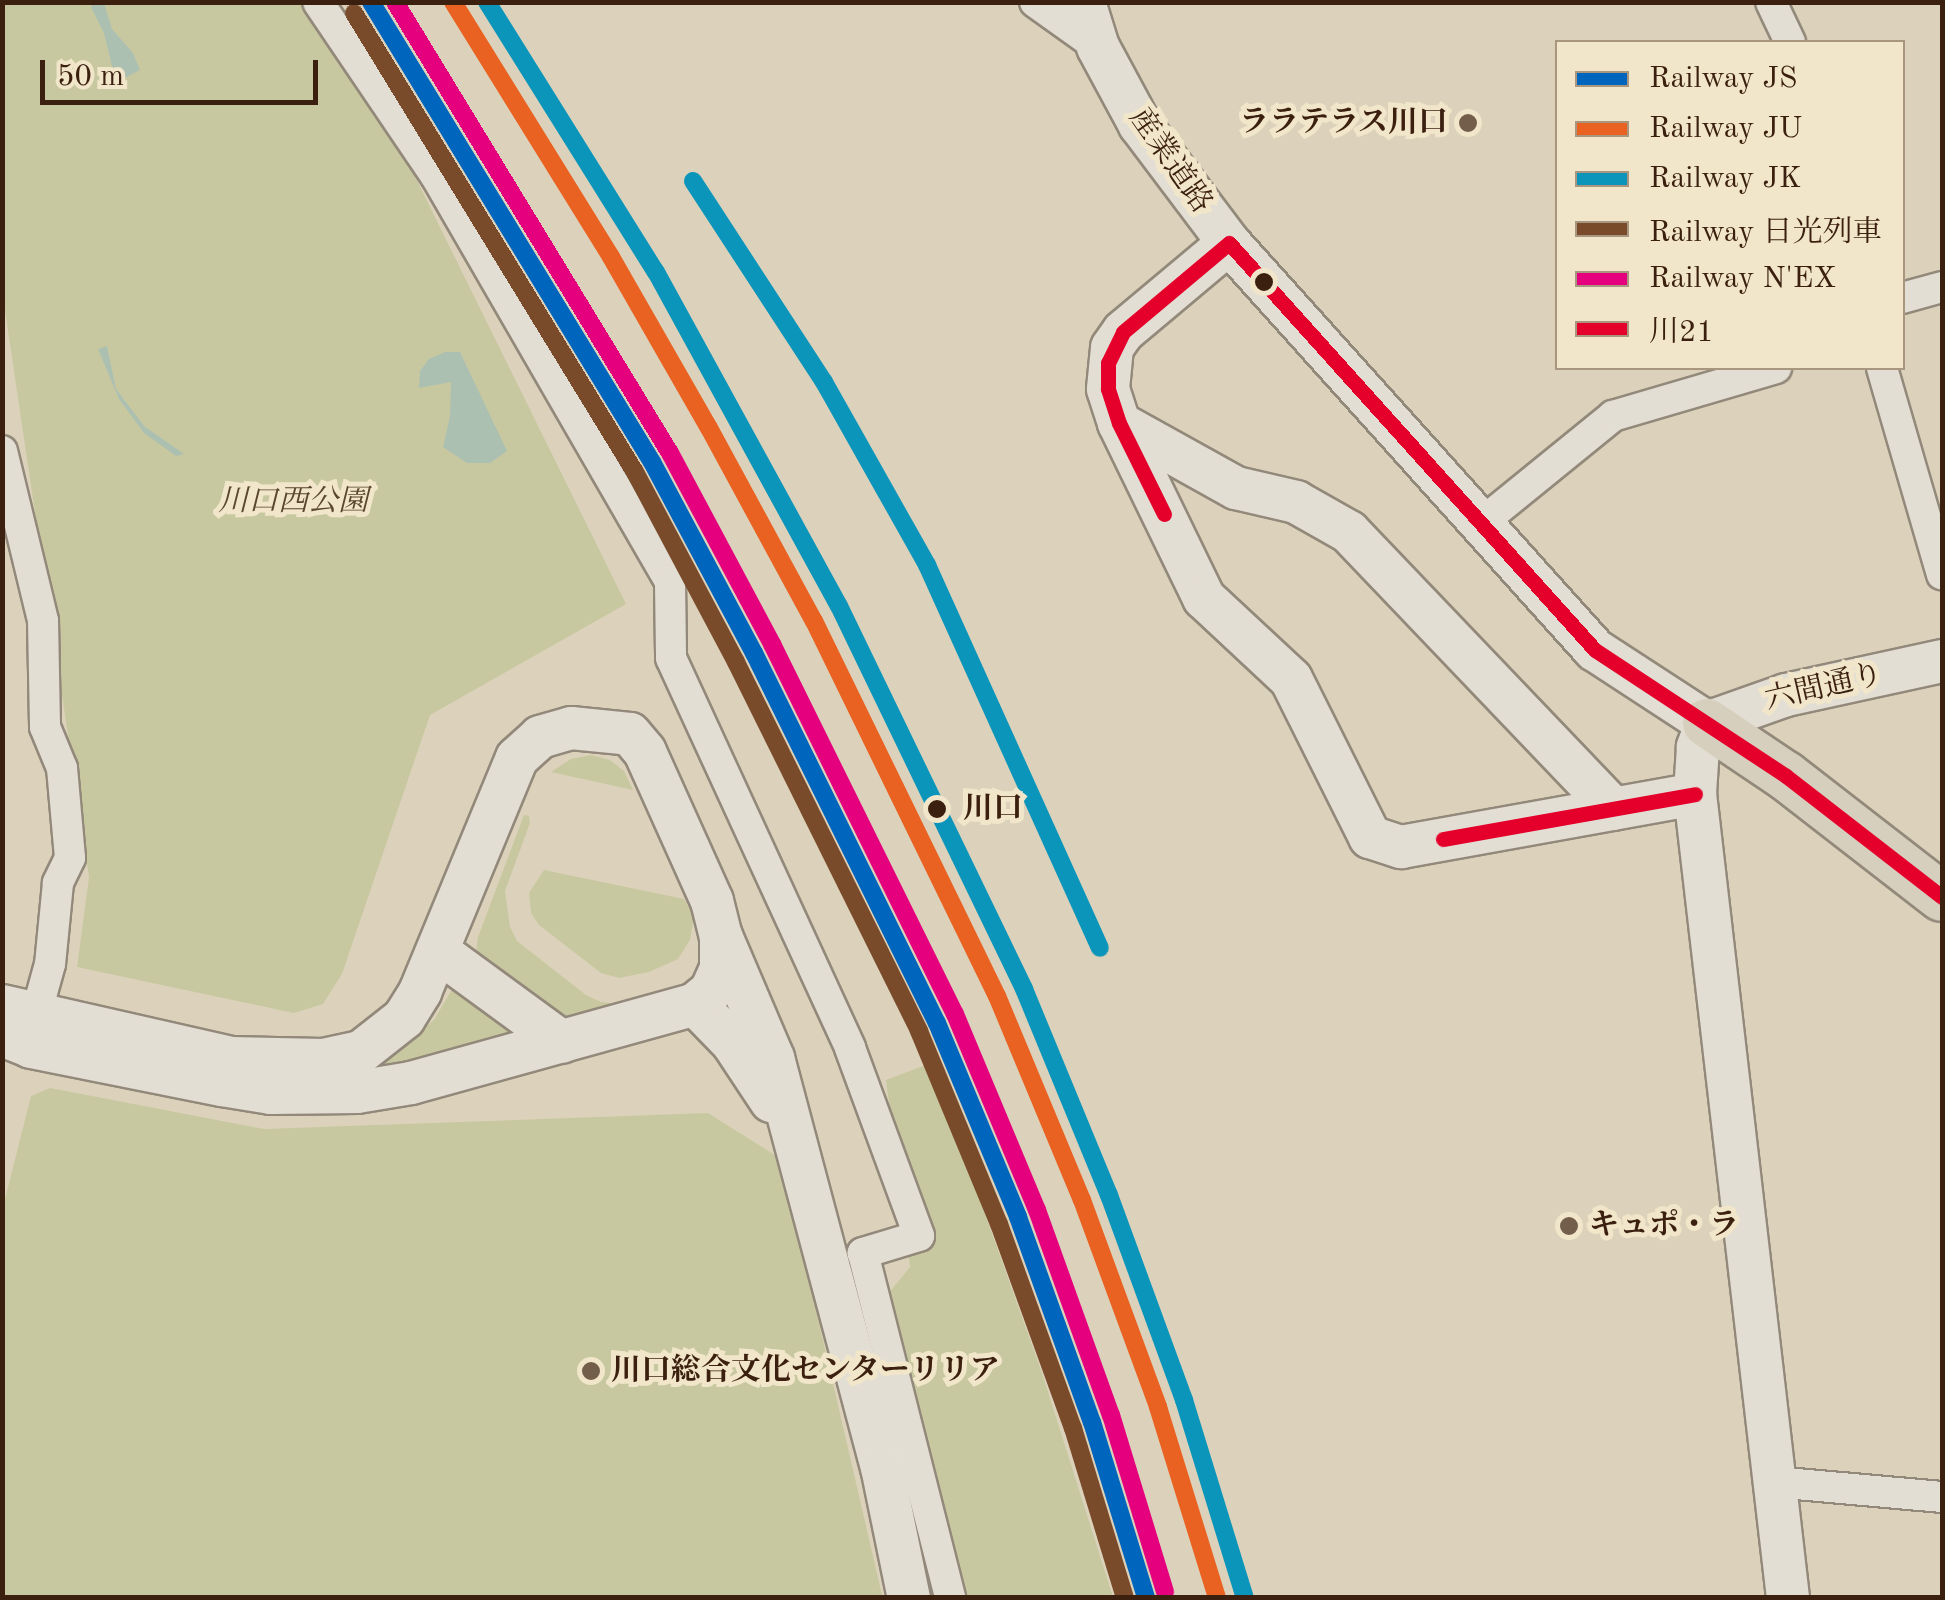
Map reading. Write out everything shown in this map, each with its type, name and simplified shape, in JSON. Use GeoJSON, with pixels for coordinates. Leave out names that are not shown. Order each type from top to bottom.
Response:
{"type":"FeatureCollection","features":[{"type":"Feature","properties":{"kind":"main road"},"geometry":{"type":"LineString","coordinates":[[1707,724],[1786,776],[1942,897]]}},
{"type":"Feature","properties":{"kind":"street"},"geometry":{"type":"LineString","coordinates":[[318,2],[437,178],[670,582],[670,658],[850,1048],[919,1236],[863,1252],[950,1598]]}},
{"type":"Feature","properties":{"kind":"street"},"geometry":{"type":"LineString","coordinates":[[1035,2],[1098,46]]}},
{"type":"Feature","properties":{"kind":"street","name":"産業道路"},"geometry":{"type":"LineString","coordinates":[[1084,2],[1098,46],[1140,125],[1230,243],[1594,650],[1707,724]]}},
{"type":"Feature","properties":{"kind":"street"},"geometry":{"type":"LineString","coordinates":[[1771,2],[1789,40]]}},
{"type":"Feature","properties":{"kind":"street"},"geometry":{"type":"LineString","coordinates":[[1230,243],[1123,332],[1112,348],[1108,389],[1119,423],[1204,598],[1292,679],[1370,837],[1401,847],[1695,794]]}},
{"type":"Feature","properties":{"kind":"street"},"geometry":{"type":"LineString","coordinates":[[1905,297],[1942,287]]}},
{"type":"Feature","properties":{"kind":"street"},"geometry":{"type":"LineString","coordinates":[[1479,525],[1612,416],[1769,370]]}},
{"type":"Feature","properties":{"kind":"street"},"geometry":{"type":"LineString","coordinates":[[1883,370],[1942,574]]}},
{"type":"Feature","properties":{"kind":"street"},"geometry":{"type":"LineString","coordinates":[[1119,423],[1236,488],[1296,502],[1349,532],[1614,809]]}},
{"type":"Feature","properties":{"kind":"street"},"geometry":{"type":"LineString","coordinates":[[2,451],[43,621],[45,726],[62,768],[70,858],[58,883],[50,964],[20,1009],[230,1058],[323,1060],[361,1052],[404,1018],[439,952],[517,758],[540,737],[571,728],[630,734],[644,752],[712,901],[721,936],[774,1058],[882,1467],[909,1598]]}},
{"type":"Feature","properties":{"kind":"street","name":"六間通り"},"geometry":{"type":"LineString","coordinates":[[1707,724],[1786,695],[1942,661]]}},
{"type":"Feature","properties":{"kind":"street"},"geometry":{"type":"LineString","coordinates":[[1707,724],[1698,747],[1695,794],[1788,1598]]}},
{"type":"Feature","properties":{"kind":"street"},"geometry":{"type":"LineString","coordinates":[[2,1035],[31,1047],[222,1084],[318,1094],[411,1083],[695,1004],[711,991],[721,969],[721,936]]}},
{"type":"Feature","properties":{"kind":"street"},"geometry":{"type":"LineString","coordinates":[[439,952],[562,1042]]}},
{"type":"Feature","properties":{"kind":"street"},"geometry":{"type":"LineString","coordinates":[[695,1004],[760,1080],[803,1175]]}},
{"type":"Feature","properties":{"kind":"street"},"geometry":{"type":"LineString","coordinates":[[1774,1482],[1942,1497]]}},
{"type":"Feature","properties":{"kind":"green space","name":"川口西公園"},"geometry":{"type":"Polygon","coordinates":[[[2,3],[307,3],[387,120],[626,604],[430,715],[342,974],[323,1004],[294,1013],[77,967],[89,877],[3,297],[2,3]]]}},
{"type":"Feature","properties":{"kind":"green space"},"geometry":{"type":"Polygon","coordinates":[[[591,755],[610,760],[624,771],[633,790],[551,772],[571,759],[591,755]]]}},
{"type":"Feature","properties":{"kind":"green space"},"geometry":{"type":"Polygon","coordinates":[[[524,815],[529,816],[530,823],[505,891],[510,927],[517,941],[586,995],[601,1002],[622,1004],[560,1020],[483,967],[476,952],[478,937],[524,815]]]}},
{"type":"Feature","properties":{"kind":"green space"},"geometry":{"type":"Polygon","coordinates":[[[544,870],[684,899],[694,917],[690,940],[678,959],[649,972],[619,978],[601,973],[539,925],[531,913],[529,893],[544,870]]]}},
{"type":"Feature","properties":{"kind":"green space"},"geometry":{"type":"Polygon","coordinates":[[[454,986],[535,1035],[367,1080],[75,1034],[378,1066],[434,1020],[454,986]]]}},
{"type":"Feature","properties":{"kind":"green space"},"geometry":{"type":"Polygon","coordinates":[[[931,1063],[1042,1373],[1113,1597],[962,1597],[888,1294],[910,1267],[886,1080],[931,1063]]]}},
{"type":"Feature","properties":{"kind":"green space"},"geometry":{"type":"Polygon","coordinates":[[[50,1088],[264,1129],[708,1113],[781,1159],[882,1595],[3,1598],[2,1211],[31,1096],[50,1088]]]}},
{"type":"Feature","properties":{"kind":"shaded area"},"geometry":{"type":"Polygon","coordinates":[[[93,3],[104,3],[112,29],[133,53],[140,70],[123,79],[112,66],[104,33],[91,7],[93,3]]]}},
{"type":"Feature","properties":{"kind":"shaded area"},"geometry":{"type":"Polygon","coordinates":[[[107,346],[116,389],[144,426],[184,454],[176,456],[144,433],[119,399],[98,349],[107,346]]]}},
{"type":"Feature","properties":{"kind":"shaded area"},"geometry":{"type":"Polygon","coordinates":[[[445,352],[460,352],[507,451],[490,463],[467,463],[443,447],[450,416],[451,382],[419,388],[420,371],[429,359],[445,352]]]}},
{"type":"Feature","properties":{"kind":"rail line","name":"JS"},"geometry":{"type":"LineString","coordinates":[[371,2],[652,462],[754,653],[937,1023],[1018,1217],[1092,1422],[1146,1598]]}},
{"type":"Feature","properties":{"kind":"rail line","name":"N'EX"},"geometry":{"type":"LineString","coordinates":[[395,2],[670,453],[772,644],[955,1014],[1037,1210],[1111,1415],[1165,1592]]}},
{"type":"Feature","properties":{"kind":"rail line","name":"JU"},"geometry":{"type":"LineString","coordinates":[[453,2],[611,257],[709,428],[814,621],[997,996],[1082,1200],[1158,1407],[1217,1598]]}},
{"type":"Feature","properties":{"kind":"rail line","name":"JK"},"geometry":{"type":"LineString","coordinates":[[487,2],[656,272],[839,606],[1024,989],[1109,1195],[1184,1400],[1245,1598]]}},
{"type":"Feature","properties":{"kind":"rail line","name":"日光列車"},"geometry":{"type":"LineString","coordinates":[[354,13],[635,472],[736,662],[919,1031],[999,1224],[1073,1428],[1125,1598]]}},
{"type":"Feature","properties":{"kind":"rail line","name":"JK"},"geometry":{"type":"LineString","coordinates":[[693,181],[824,382],[927,565],[1100,948]]}},
{"type":"Feature","properties":{"kind":"transit line","name":"川21"},"geometry":{"type":"LineString","coordinates":[[1229,243],[1595,650],[1786,776],[1942,897]]}},
{"type":"Feature","properties":{"kind":"transit line","name":"川21"},"geometry":{"type":"LineString","coordinates":[[1164,514],[1119,423],[1108,389],[1108,363],[1123,332],[1229,243]]}},
{"type":"Feature","properties":{"kind":"transit line","name":"川21"},"geometry":{"type":"LineString","coordinates":[[1443,839],[1695,794]]}},
{"type":"Feature","properties":{"kind":"place","name":"ララテラス川口"},"geometry":{"type":"Point","coordinates":[1468,123]}},
{"type":"Feature","properties":{"kind":"place","name":"川口"},"geometry":{"type":"Point","coordinates":[937,809]}},
{"type":"Feature","properties":{"kind":"place","name":"キュポ・ラ"},"geometry":{"type":"Point","coordinates":[1569,1226]}},
{"type":"Feature","properties":{"kind":"place","name":"川口総合文化センターリリア"},"geometry":{"type":"Point","coordinates":[591,1371]}}]}
